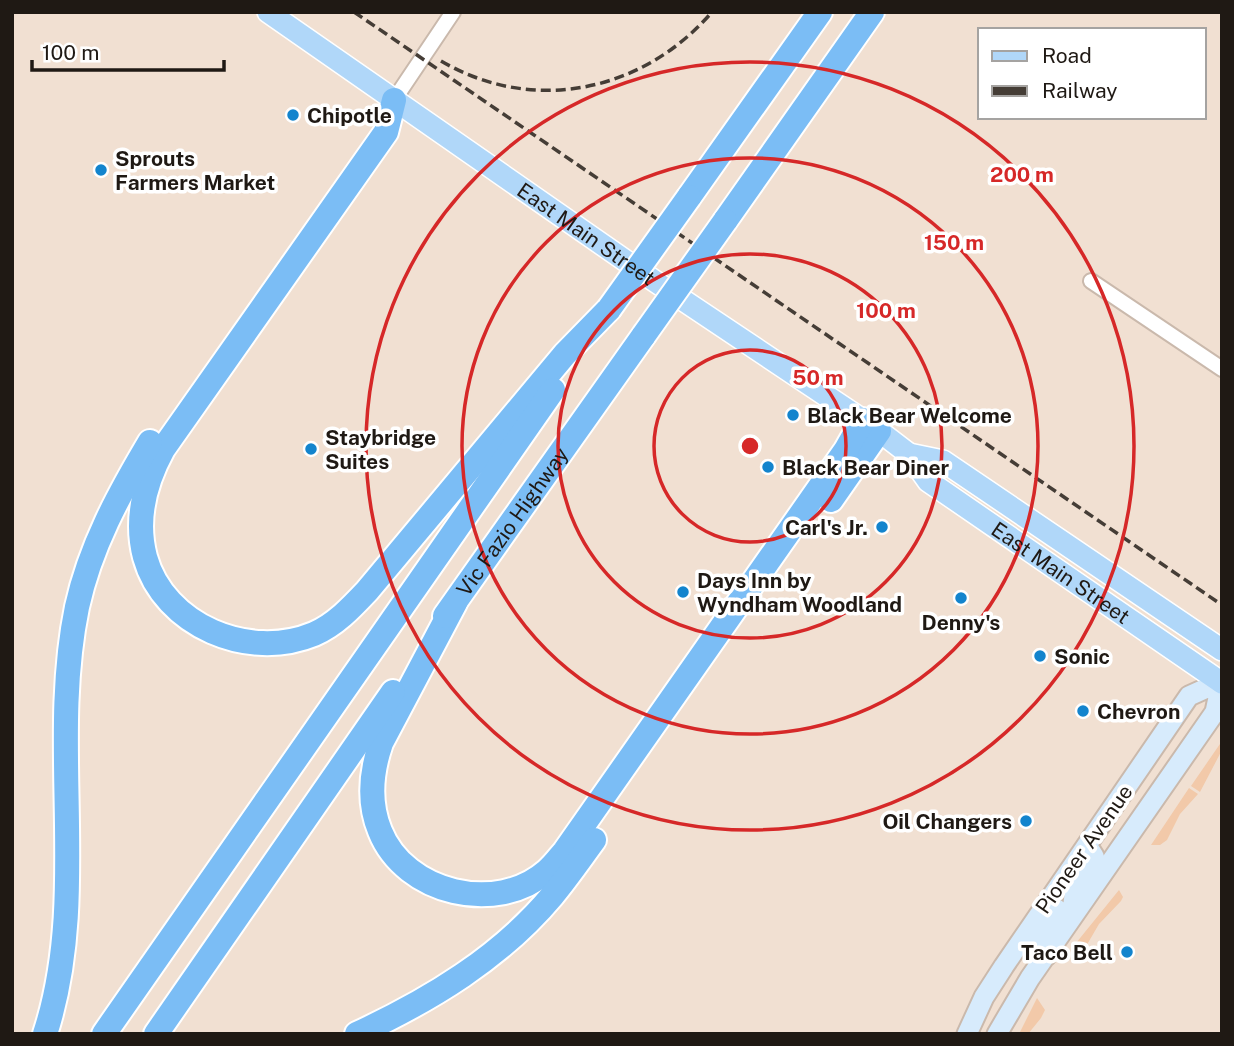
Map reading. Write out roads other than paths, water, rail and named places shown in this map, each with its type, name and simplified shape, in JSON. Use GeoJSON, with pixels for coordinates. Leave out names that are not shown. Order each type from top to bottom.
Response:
{"type":"FeatureCollection","features":[{"type":"Feature","properties":{"kind":"highway","name":"Vic Fazio Highway"},"geometry":{"type":"LineString","coordinates":[[104,1034],[609,309],[820,12]]}},
{"type":"Feature","properties":{"kind":"highway","name":"Vic Fazio Highway"},"geometry":{"type":"LineString","coordinates":[[156,1034],[455,603],[872,12]]}},
{"type":"Feature","properties":{"kind":"highway"},"geometry":{"type":"LineString","coordinates":[[394,100],[386,132],[171,438],[150,472],[143,501],[145,556],[156,580],[171,602],[198,625],[226,637],[249,642],[285,642],[313,635],[329,626],[367,591],[565,354],[609,309]]}},
{"type":"Feature","properties":{"kind":"highway"},"geometry":{"type":"LineString","coordinates":[[45,1034],[59,978],[66,927],[66,706],[69,663],[77,606],[92,556],[117,497],[151,439],[374,122],[394,100]]}},
{"type":"Feature","properties":{"kind":"highway"},"geometry":{"type":"LineString","coordinates":[[455,603],[381,743],[373,767],[372,803],[380,833],[395,855],[418,877],[450,891],[483,895],[516,889],[546,872],[565,851],[846,450],[871,426]]}},
{"type":"Feature","properties":{"kind":"highway"},"geometry":{"type":"LineString","coordinates":[[357,1034],[457,980],[499,948],[552,897],[871,426]]}},
{"type":"Feature","properties":{"kind":"main road","name":"East Main Street"},"geometry":{"type":"LineString","coordinates":[[268,12],[656,282],[871,426],[909,454],[928,481],[1221,682]]}},
{"type":"Feature","properties":{"kind":"main road","name":"East Main Street"},"geometry":{"type":"LineString","coordinates":[[909,454],[943,461],[1222,650]]}},
{"type":"Feature","properties":{"kind":"main road"},"geometry":{"type":"LineString","coordinates":[[976,514],[997,509],[1024,527],[1055,536]]}},
{"type":"Feature","properties":{"kind":"main road","name":"Pioneer Avenue"},"geometry":{"type":"LineString","coordinates":[[967,1031],[1004,966],[1189,696],[1221,682]]}},
{"type":"Feature","properties":{"kind":"main road","name":"Pioneer Avenue"},"geometry":{"type":"LineString","coordinates":[[997,1034],[1046,956],[1214,712],[1221,682]]}},
{"type":"Feature","properties":{"kind":"main road"},"geometry":{"type":"LineString","coordinates":[[1071,921],[1075,889],[1094,856],[1087,845]]}},
{"type":"Feature","properties":{"kind":"main road"},"geometry":{"type":"LineString","coordinates":[[1046,956],[1040,942],[1041,935],[1060,904],[1060,884]]}},
{"type":"Feature","properties":{"kind":"street"},"geometry":{"type":"LineString","coordinates":[[394,100],[453,12]]}},
{"type":"Feature","properties":{"kind":"street"},"geometry":{"type":"LineString","coordinates":[[1091,281],[1222,369]]}},
{"type":"Feature","properties":{"kind":"railway"},"geometry":{"type":"LineString","coordinates":[[354,12],[1222,605]]}},
{"type":"Feature","properties":{"kind":"railway"},"geometry":{"type":"LineString","coordinates":[[441,61],[476,78],[512,87],[549,90],[585,87],[620,77],[653,61],[684,39],[712,12]]}},
{"type":"Feature","properties":{"kind":"place","name":"Chipotle"},"geometry":{"type":"Point","coordinates":[293,115]}},
{"type":"Feature","properties":{"kind":"place","name":"Sprouts Farmers Market"},"geometry":{"type":"Point","coordinates":[101,170]}},
{"type":"Feature","properties":{"kind":"place","name":"Black Bear Welcome"},"geometry":{"type":"Point","coordinates":[793,415]}},
{"type":"Feature","properties":{"kind":"place","name":"Staybridge Suites"},"geometry":{"type":"Point","coordinates":[311,449]}},
{"type":"Feature","properties":{"kind":"place","name":"Black Bear Diner"},"geometry":{"type":"Point","coordinates":[768,467]}},
{"type":"Feature","properties":{"kind":"place","name":"Carl's Jr."},"geometry":{"type":"Point","coordinates":[882,527]}},
{"type":"Feature","properties":{"kind":"place","name":"Days Inn by Wyndham Woodland"},"geometry":{"type":"Point","coordinates":[683,592]}},
{"type":"Feature","properties":{"kind":"place","name":"Denny's"},"geometry":{"type":"Point","coordinates":[961,598]}},
{"type":"Feature","properties":{"kind":"place","name":"Sonic"},"geometry":{"type":"Point","coordinates":[1040,656]}},
{"type":"Feature","properties":{"kind":"place","name":"Chevron"},"geometry":{"type":"Point","coordinates":[1083,711]}},
{"type":"Feature","properties":{"kind":"place","name":"Oil Changers"},"geometry":{"type":"Point","coordinates":[1026,821]}},
{"type":"Feature","properties":{"kind":"place","name":"Taco Bell"},"geometry":{"type":"Point","coordinates":[1127,952]}}]}
